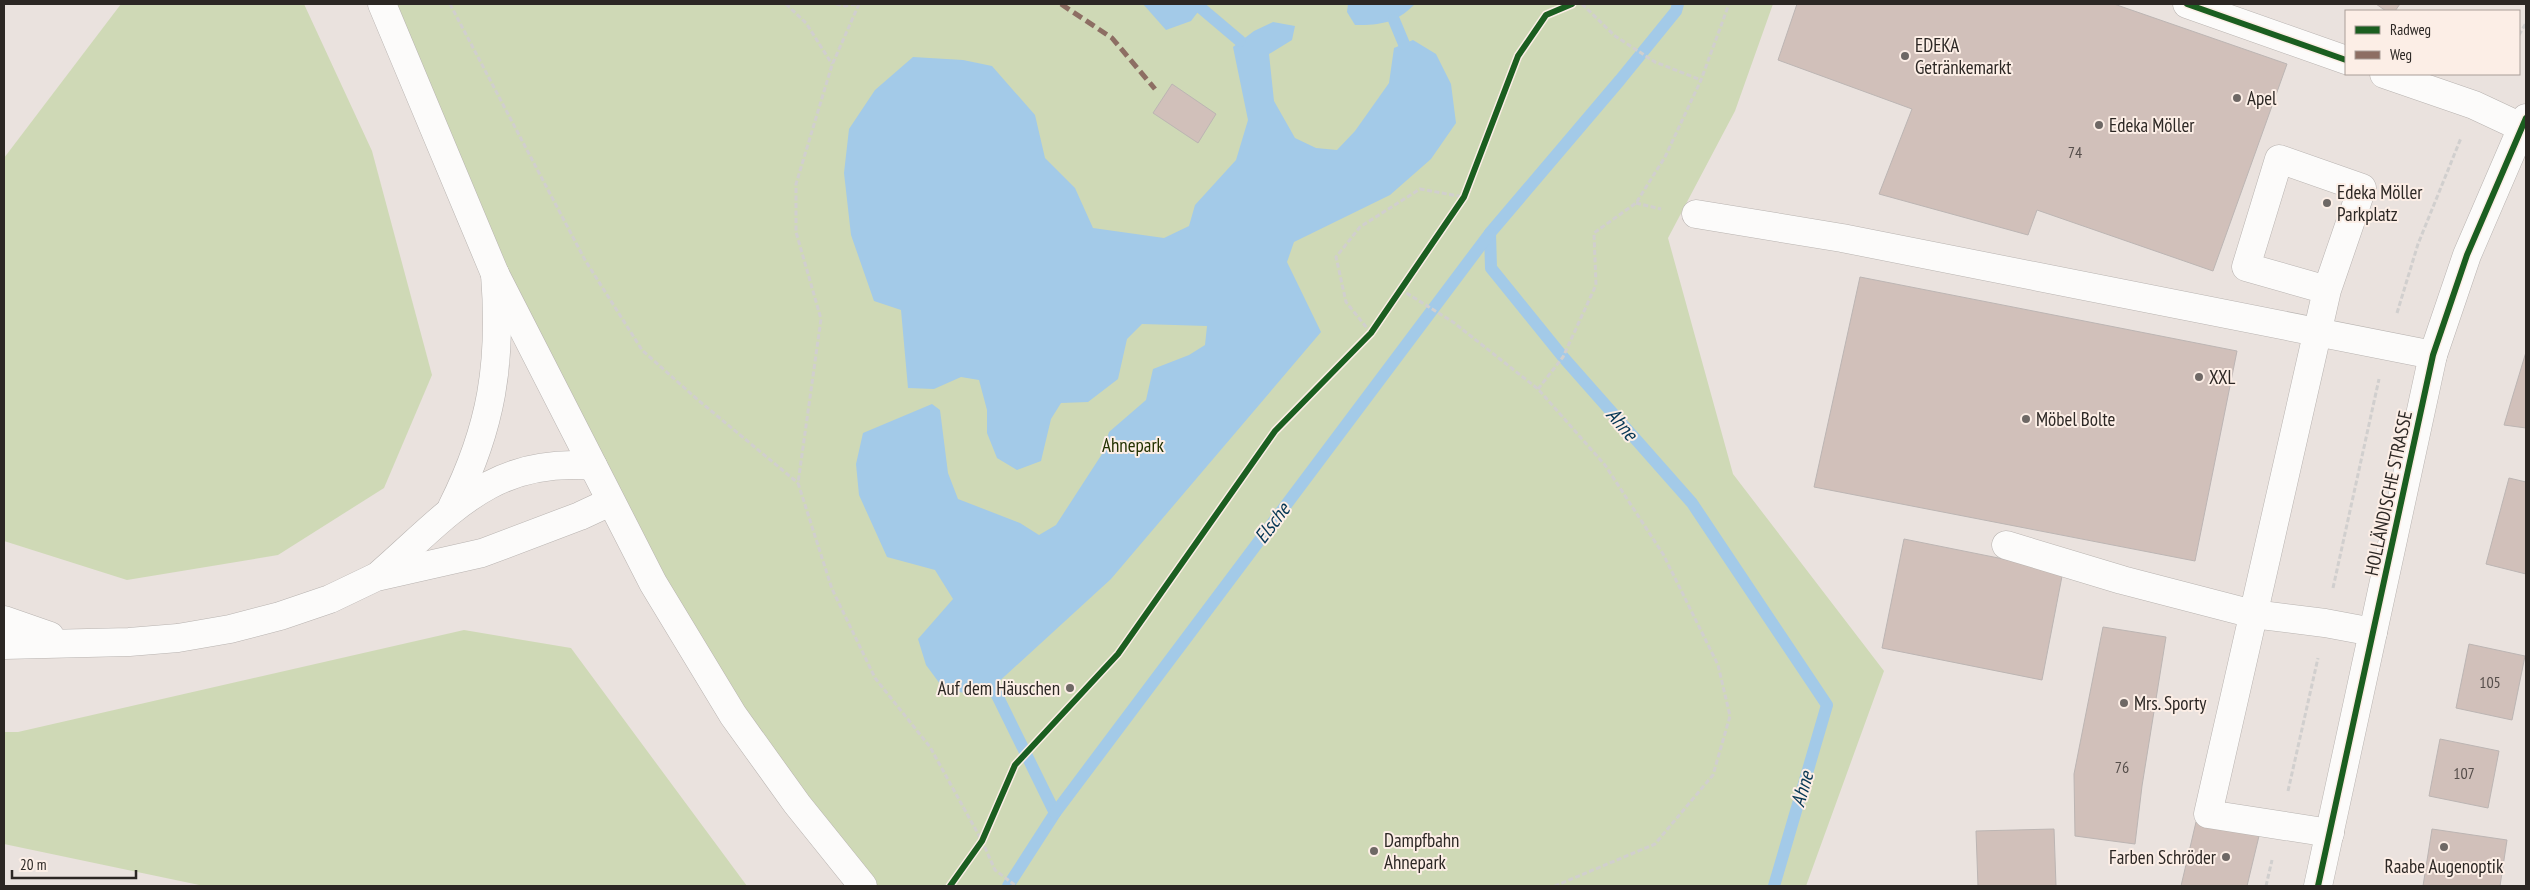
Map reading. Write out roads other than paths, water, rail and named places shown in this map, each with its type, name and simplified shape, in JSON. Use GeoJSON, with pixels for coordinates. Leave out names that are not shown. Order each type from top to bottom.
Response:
{"type":"FeatureCollection","features":[{"type":"Feature","properties":{"kind":"main road"},"geometry":{"type":"LineString","coordinates":[[382,4],[495,274],[653,583],[733,715],[797,804],[863,886]]}},
{"type":"Feature","properties":{"kind":"main road"},"geometry":{"type":"LineString","coordinates":[[2187,4],[2345,60]]}},
{"type":"Feature","properties":{"kind":"main road","name":"HOLLÄNDISCHE STRASSE"},"geometry":{"type":"LineString","coordinates":[[2318,886],[2433,355],[2467,255],[2524,122],[2387,75]]}},
{"type":"Feature","properties":{"kind":"main road"},"geometry":{"type":"LineString","coordinates":[[2327,290],[2246,267],[2279,159],[2362,188],[2327,290],[2208,814],[2330,833]]}},
{"type":"Feature","properties":{"kind":"main road"},"geometry":{"type":"LineString","coordinates":[[1696,214],[1842,238],[2433,355]]}},
{"type":"Feature","properties":{"kind":"main road"},"geometry":{"type":"LineString","coordinates":[[449,514],[466,480],[480,443],[490,406],[497,354],[499,318],[495,274]]}},
{"type":"Feature","properties":{"kind":"main road"},"geometry":{"type":"LineString","coordinates":[[376,577],[449,514],[480,490],[497,480],[524,470],[555,465],[592,466]]}},
{"type":"Feature","properties":{"kind":"main road"},"geometry":{"type":"LineString","coordinates":[[4,645],[130,642],[178,638],[230,629],[280,616],[330,599],[376,577],[482,553],[580,516],[610,502]]}},
{"type":"Feature","properties":{"kind":"main road"},"geometry":{"type":"LineString","coordinates":[[2006,545],[2122,580],[2253,614],[2326,623],[2373,632]]}},
{"type":"Feature","properties":{"kind":"main road"},"geometry":{"type":"LineString","coordinates":[[4,620],[44,635],[81,642]]}},
{"type":"Feature","properties":{"kind":"water"},"geometry":{"type":"Polygon","coordinates":[[[1143,4],[1204,4],[1191,21],[1166,30],[1143,4]]]}},
{"type":"Feature","properties":{"kind":"water"},"geometry":{"type":"Polygon","coordinates":[[[1348,4],[1415,4],[1388,22],[1355,25],[1347,12],[1348,4]]]}},
{"type":"Feature","properties":{"kind":"water"},"geometry":{"type":"Polygon","coordinates":[[[1273,22],[1295,26],[1292,40],[1269,54],[1274,101],[1295,138],[1316,148],[1337,150],[1355,131],[1389,83],[1394,48],[1413,40],[1436,54],[1451,84],[1456,123],[1431,159],[1390,195],[1294,242],[1287,262],[1321,332],[1111,579],[993,687],[964,693],[943,688],[926,665],[918,639],[953,599],[935,570],[887,557],[859,495],[856,464],[863,433],[932,404],[940,410],[948,473],[958,499],[1020,523],[1039,535],[1056,525],[1102,454],[1109,432],[1146,400],[1153,369],[1189,355],[1205,345],[1207,326],[1142,324],[1127,339],[1118,379],[1088,402],[1061,403],[1051,419],[1041,461],[1017,470],[997,458],[987,433],[987,410],[979,380],[961,377],[934,389],[908,388],[901,310],[874,301],[851,235],[844,173],[849,129],[875,90],[913,57],[963,60],[992,66],[1035,115],[1045,158],[1075,188],[1093,228],[1164,238],[1189,226],[1195,205],[1236,160],[1248,120],[1233,47],[1254,31],[1273,22]]]}},
{"type":"Feature","properties":{"kind":"waterway","name":"Ahne"},"geometry":{"type":"LineString","coordinates":[[1678,4],[1676,11],[1620,80],[1490,233],[1491,268],[1563,357],[1692,503],[1827,705],[1774,886]]}},
{"type":"Feature","properties":{"kind":"waterway"},"geometry":{"type":"LineString","coordinates":[[1201,8],[1240,41]]}},
{"type":"Feature","properties":{"kind":"waterway"},"geometry":{"type":"LineString","coordinates":[[1394,20],[1404,44]]}},
{"type":"Feature","properties":{"kind":"waterway","name":"Elsche"},"geometry":{"type":"LineString","coordinates":[[1055,813],[1490,233]]}},
{"type":"Feature","properties":{"kind":"waterway","name":"Elsche"},"geometry":{"type":"LineString","coordinates":[[993,687],[1055,813],[1008,886]]}},
{"type":"Feature","properties":{"kind":"place","name":"EDEKA Getränkemarkt"},"geometry":{"type":"Point","coordinates":[1905,56]}},
{"type":"Feature","properties":{"kind":"place","name":"Apel"},"geometry":{"type":"Point","coordinates":[2237,98]}},
{"type":"Feature","properties":{"kind":"place","name":"Edeka Möller"},"geometry":{"type":"Point","coordinates":[2099,125]}},
{"type":"Feature","properties":{"kind":"place","name":"Edeka Möller Parkplatz"},"geometry":{"type":"Point","coordinates":[2327,203]}},
{"type":"Feature","properties":{"kind":"place","name":"XXL"},"geometry":{"type":"Point","coordinates":[2199,377]}},
{"type":"Feature","properties":{"kind":"place","name":"Möbel Bolte"},"geometry":{"type":"Point","coordinates":[2026,419]}},
{"type":"Feature","properties":{"kind":"place","name":"Auf dem Häuschen"},"geometry":{"type":"Point","coordinates":[1070,688]}},
{"type":"Feature","properties":{"kind":"place","name":"Mrs. Sporty"},"geometry":{"type":"Point","coordinates":[2124,703]}},
{"type":"Feature","properties":{"kind":"place","name":"Raabe Augenoptik"},"geometry":{"type":"Point","coordinates":[2444,847]}},
{"type":"Feature","properties":{"kind":"place","name":"Dampfbahn Ahnepark"},"geometry":{"type":"Point","coordinates":[1374,851]}},
{"type":"Feature","properties":{"kind":"place","name":"Farben Schröder"},"geometry":{"type":"Point","coordinates":[2226,857]}},
{"type":"Feature","properties":{"kind":"park label","name":"Ahnepark"},"geometry":{"type":"Point","coordinates":[1133,445]}}]}
